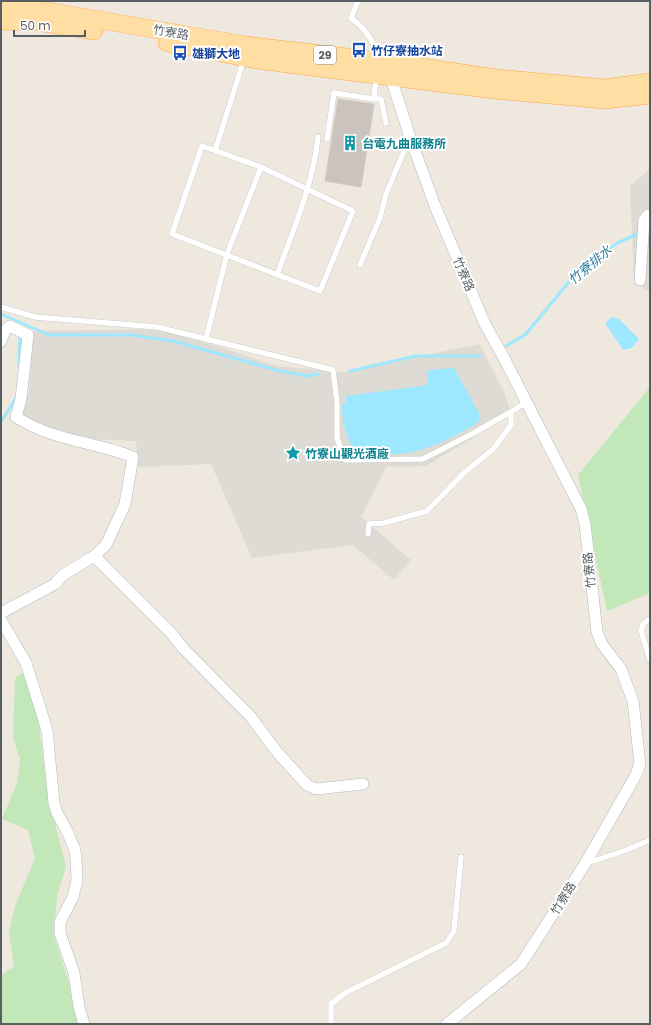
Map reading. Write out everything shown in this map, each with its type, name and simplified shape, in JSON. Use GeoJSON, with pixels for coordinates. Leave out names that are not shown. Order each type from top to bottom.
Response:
{"type":"FeatureCollection","features":[{"type":"Feature","properties":{"kind":"main road","name":"竹寮路"},"geometry":{"type":"LineString","coordinates":[[2,11],[38,22],[245,51],[494,90],[605,100],[650,95]]}},
{"type":"Feature","properties":{"kind":"main road","name":"竹寮路"},"geometry":{"type":"LineString","coordinates":[[383,72],[496,78],[605,88],[650,82]]}},
{"type":"Feature","properties":{"kind":"street","name":"竹寮路"},"geometry":{"type":"LineString","coordinates":[[383,72],[410,137],[435,206],[485,324],[505,360],[580,508],[585,524],[597,632],[602,644],[621,669],[633,701],[640,764],[636,775],[585,864],[521,964],[447,1024]]}},
{"type":"Feature","properties":{"kind":"street"},"geometry":{"type":"LineString","coordinates":[[640,280],[644,220],[650,215]]}},
{"type":"Feature","properties":{"kind":"street"},"geometry":{"type":"LineString","coordinates":[[1,341],[6,324],[28,335],[21,399],[16,417],[36,428],[56,436],[133,457],[125,504],[106,545],[94,556],[63,575],[55,584],[1,614]]}},
{"type":"Feature","properties":{"kind":"street"},"geometry":{"type":"LineString","coordinates":[[94,556],[171,633],[183,648],[251,717],[277,752],[308,785],[316,789],[363,784]]}},
{"type":"Feature","properties":{"kind":"street"},"geometry":{"type":"LineString","coordinates":[[1,620],[26,663],[47,730],[54,803],[57,813],[75,850],[77,880],[72,897],[60,922],[60,933],[74,973],[79,1007],[84,1024]]}},
{"type":"Feature","properties":{"kind":"lane"},"geometry":{"type":"LineString","coordinates":[[358,1],[351,18],[362,26],[373,42],[383,72],[374,98]]}},
{"type":"Feature","properties":{"kind":"lane"},"geometry":{"type":"LineString","coordinates":[[215,151],[245,51]]}},
{"type":"Feature","properties":{"kind":"lane"},"geometry":{"type":"LineString","coordinates":[[327,139],[334,93],[381,100],[386,123]]}},
{"type":"Feature","properties":{"kind":"lane"},"geometry":{"type":"LineString","coordinates":[[277,274],[307,189],[316,155],[318,137]]}},
{"type":"Feature","properties":{"kind":"lane"},"geometry":{"type":"LineString","coordinates":[[360,265],[380,218],[386,194],[410,137]]}},
{"type":"Feature","properties":{"kind":"lane"},"geometry":{"type":"LineString","coordinates":[[202,146],[215,151],[260,167],[353,212],[320,291],[172,234],[202,146]]}},
{"type":"Feature","properties":{"kind":"lane"},"geometry":{"type":"LineString","coordinates":[[206,340],[227,254],[260,167]]}},
{"type":"Feature","properties":{"kind":"lane"},"geometry":{"type":"LineString","coordinates":[[1,307],[35,317],[158,327],[333,370],[337,403],[337,438],[345,460],[423,459],[511,412],[526,402]]}},
{"type":"Feature","properties":{"kind":"lane"},"geometry":{"type":"LineString","coordinates":[[368,534],[369,524],[384,523],[427,511],[466,471],[494,448],[511,425],[511,412]]}},
{"type":"Feature","properties":{"kind":"lane"},"geometry":{"type":"LineString","coordinates":[[650,619],[643,624],[641,631],[650,660]]}},
{"type":"Feature","properties":{"kind":"lane"},"geometry":{"type":"LineString","coordinates":[[585,864],[624,851],[650,840]]}},
{"type":"Feature","properties":{"kind":"lane"},"geometry":{"type":"LineString","coordinates":[[331,1024],[331,1004],[345,993],[446,943],[454,931],[461,857]]}},
{"type":"Feature","properties":{"kind":"shaded area"},"geometry":{"type":"Polygon","coordinates":[[[650,169],[650,292],[634,282],[630,186],[650,169]]]}},
{"type":"Feature","properties":{"kind":"shaded area","name":"竹寮山觀光酒廠"},"geometry":{"type":"Polygon","coordinates":[[[164,329],[277,366],[342,372],[480,344],[504,392],[511,415],[426,466],[386,467],[361,517],[411,560],[394,580],[353,545],[252,558],[211,464],[138,467],[136,441],[64,438],[15,413],[29,394],[33,331],[164,329]]]}},
{"type":"Feature","properties":{"kind":"green space"},"geometry":{"type":"Polygon","coordinates":[[[650,387],[650,593],[607,611],[578,475],[650,387]]]}},
{"type":"Feature","properties":{"kind":"green space"},"geometry":{"type":"Polygon","coordinates":[[[22,673],[30,674],[40,701],[40,735],[46,780],[66,867],[57,896],[54,936],[80,1024],[1,1024],[1,975],[14,967],[9,933],[15,906],[35,858],[28,830],[2,819],[17,783],[20,759],[13,738],[15,679],[22,673]]]}},
{"type":"Feature","properties":{"kind":"water"},"geometry":{"type":"Polygon","coordinates":[[[612,317],[619,319],[639,339],[632,348],[623,350],[605,323],[612,317]]]}},
{"type":"Feature","properties":{"kind":"water"},"geometry":{"type":"Polygon","coordinates":[[[454,368],[479,413],[480,421],[462,432],[430,447],[408,453],[394,454],[364,448],[353,449],[346,433],[341,405],[346,403],[346,396],[428,385],[428,370],[454,368]]]}},
{"type":"Feature","properties":{"kind":"building","name":"台電九曲服務所"},"geometry":{"type":"Polygon","coordinates":[[[338,99],[374,104],[361,187],[325,181],[338,99]]]}},
{"type":"Feature","properties":{"kind":"waterway","name":"竹寮排水"},"geometry":{"type":"LineString","coordinates":[[506,346],[525,335],[573,277],[617,243],[640,233]]}},
{"type":"Feature","properties":{"kind":"waterway"},"geometry":{"type":"LineString","coordinates":[[1,314],[49,335],[132,335],[173,341],[276,370],[306,376],[318,374]]}},
{"type":"Feature","properties":{"kind":"waterway"},"geometry":{"type":"LineString","coordinates":[[19,365],[20,335]]}},
{"type":"Feature","properties":{"kind":"waterway"},"geometry":{"type":"LineString","coordinates":[[350,371],[416,356],[480,356]]}},
{"type":"Feature","properties":{"kind":"waterway"},"geometry":{"type":"LineString","coordinates":[[1,422],[16,398]]}},
{"type":"Feature","properties":{"kind":"place","name":"竹仔寮抽水站"},"geometry":{"type":"Point","coordinates":[359,50]}},
{"type":"Feature","properties":{"kind":"place","name":"雄獅大地"},"geometry":{"type":"Point","coordinates":[180,53]}},
{"type":"Feature","properties":{"kind":"place","name":"台電九曲服務所"},"geometry":{"type":"Point","coordinates":[350,143]}},
{"type":"Feature","properties":{"kind":"place","name":"竹寮山觀光酒廠"},"geometry":{"type":"Point","coordinates":[293,453]}}]}
